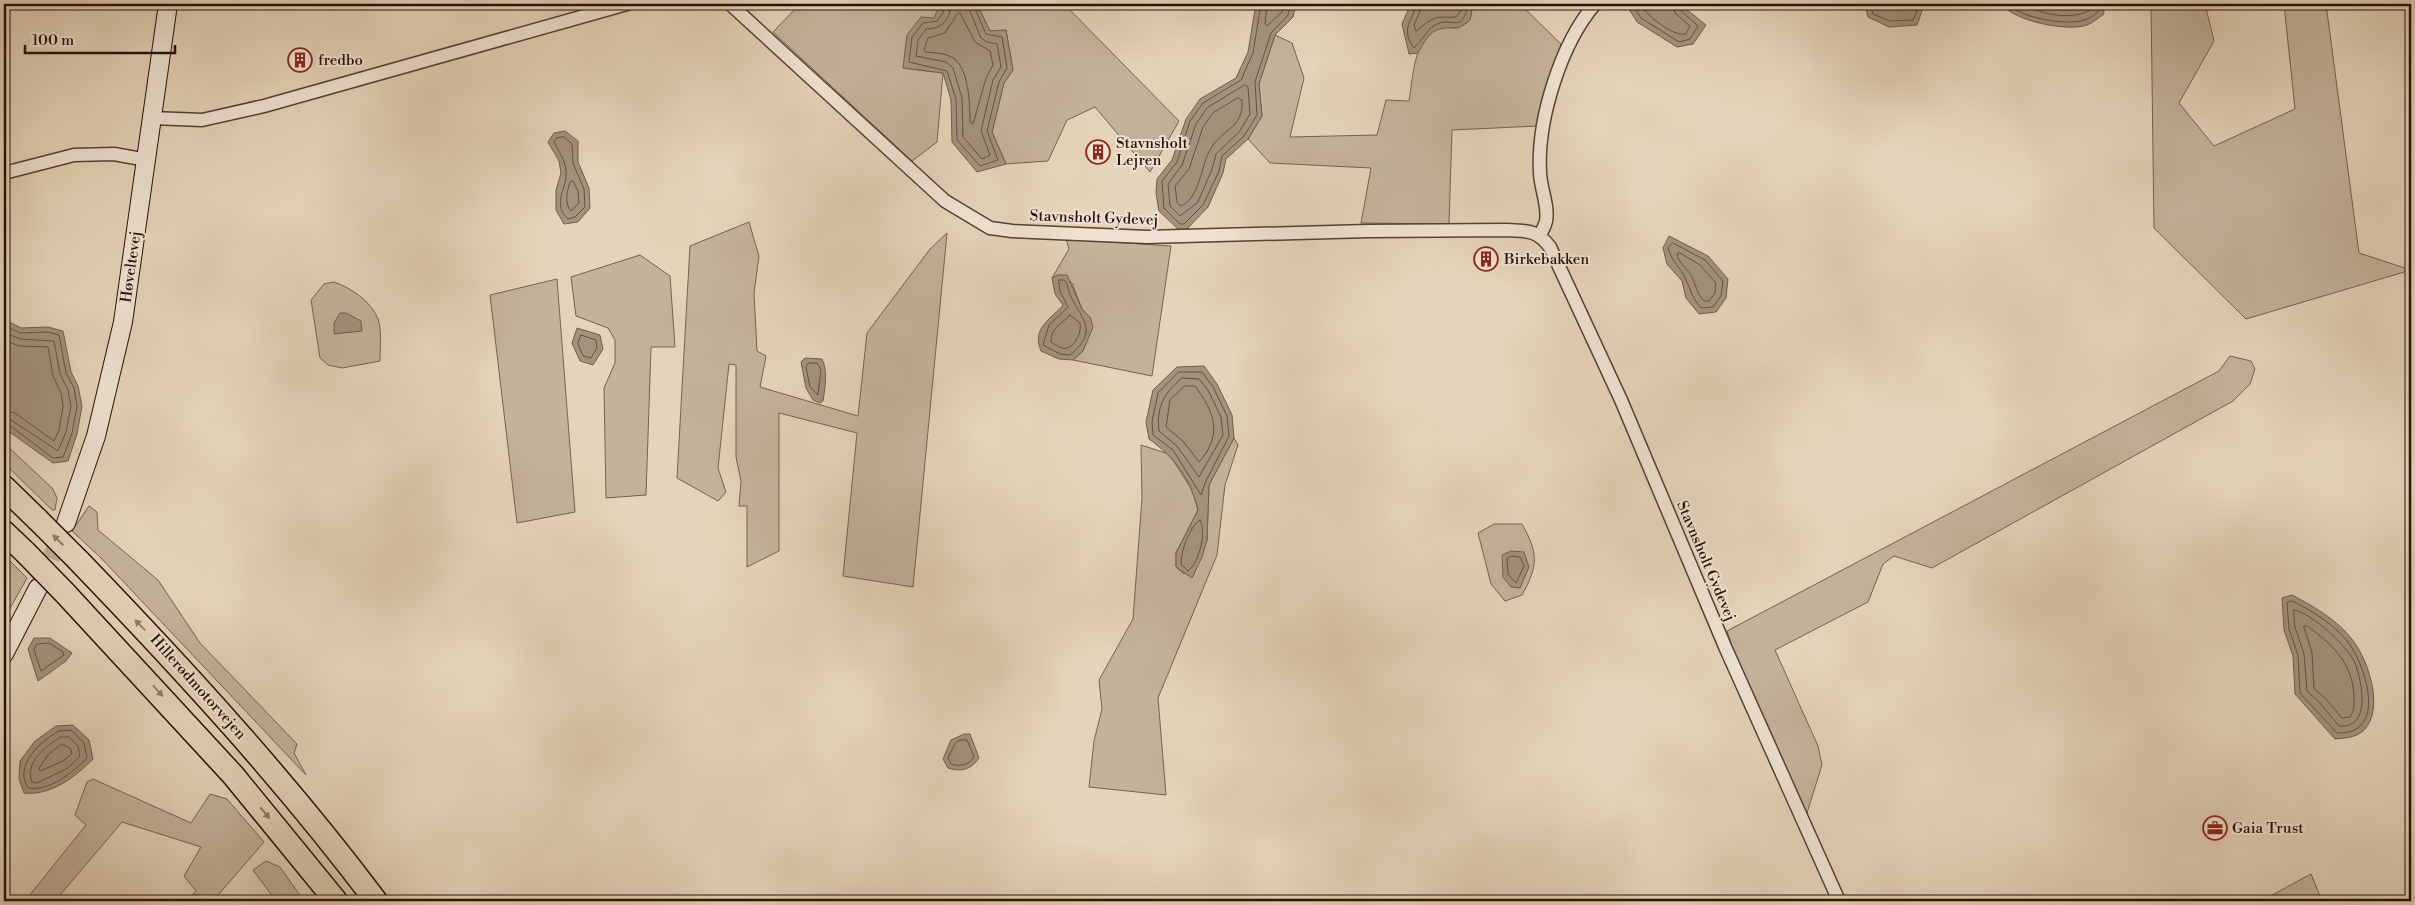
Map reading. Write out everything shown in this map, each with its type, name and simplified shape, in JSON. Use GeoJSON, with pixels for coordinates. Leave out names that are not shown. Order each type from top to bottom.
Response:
{"type":"FeatureCollection","features":[{"type":"Feature","properties":{"kind":"highway","name":"Hillerødmotorvejen"},"geometry":{"type":"LineString","coordinates":[[4,487],[78,560],[179,665],[257,752],[376,901]]}},
{"type":"Feature","properties":{"kind":"highway"},"geometry":{"type":"LineString","coordinates":[[4,532],[64,592],[233,775],[336,901]]}},
{"type":"Feature","properties":{"kind":"highway"},"geometry":{"type":"LineString","coordinates":[[257,752],[287,772],[394,901]]}},
{"type":"Feature","properties":{"kind":"highway"},"geometry":{"type":"LineString","coordinates":[[316,875],[328,901]]}},
{"type":"Feature","properties":{"kind":"street","name":"Høveltevej"},"geometry":{"type":"LineString","coordinates":[[66,523],[96,436],[109,388],[123,322],[168,4]]}},
{"type":"Feature","properties":{"kind":"street"},"geometry":{"type":"LineString","coordinates":[[152,118],[202,120],[264,106],[627,4]]}},
{"type":"Feature","properties":{"kind":"street","name":"Stavnsholt Gydevej"},"geometry":{"type":"LineString","coordinates":[[730,4],[945,201],[990,228],[1012,232],[1147,238],[1368,231],[1498,230],[1526,231],[1540,235],[1550,248],[1621,400],[1726,649],[1839,901]]}},
{"type":"Feature","properties":{"kind":"street"},"geometry":{"type":"LineString","coordinates":[[1540,235],[1546,221],[1540,172],[1540,144],[1554,81],[1581,20],[1595,4]]}},
{"type":"Feature","properties":{"kind":"street"},"geometry":{"type":"LineString","coordinates":[[4,173],[74,155],[105,154],[147,160]]}},
{"type":"Feature","properties":{"kind":"street"},"geometry":{"type":"LineString","coordinates":[[4,654],[38,588]]}},
{"type":"Feature","properties":{"kind":"shaded area"},"geometry":{"type":"Polygon","coordinates":[[[800,4],[940,4],[938,11],[903,68],[943,73],[937,142],[912,161],[773,32],[800,4]]]}},
{"type":"Feature","properties":{"kind":"shaded area"},"geometry":{"type":"Polygon","coordinates":[[[977,4],[1064,4],[1179,121],[1150,172],[1095,107],[1067,120],[1048,161],[1006,164],[992,132],[1004,83],[1013,70],[1006,30],[990,31],[977,4]]]}},
{"type":"Feature","properties":{"kind":"shaded area"},"geometry":{"type":"Polygon","coordinates":[[[1473,4],[1520,4],[1561,44],[1549,78],[1538,126],[1452,130],[1449,224],[1361,223],[1371,168],[1270,163],[1248,139],[1262,116],[1259,84],[1275,35],[1292,43],[1304,78],[1290,137],[1377,135],[1386,100],[1409,101],[1413,71],[1423,42],[1429,34],[1437,29],[1460,27],[1470,20],[1473,4]]]}},
{"type":"Feature","properties":{"kind":"shaded area"},"geometry":{"type":"Polygon","coordinates":[[[2151,4],[2205,4],[2214,41],[2179,103],[2214,146],[2295,109],[2284,4],[2326,4],[2359,253],[2411,270],[2246,319],[2154,228],[2151,4]]]}},
{"type":"Feature","properties":{"kind":"shaded area"},"geometry":{"type":"Polygon","coordinates":[[[749,222],[759,256],[754,293],[757,351],[766,356],[760,387],[858,416],[867,333],[930,249],[947,233],[913,587],[843,576],[857,433],[779,413],[779,551],[747,567],[747,506],[739,506],[741,481],[736,457],[736,365],[729,364],[718,468],[726,492],[718,501],[677,478],[690,246],[749,222]]]}},
{"type":"Feature","properties":{"kind":"shaded area"},"geometry":{"type":"Polygon","coordinates":[[[1066,239],[1171,246],[1152,376],[1073,360],[1083,351],[1090,317],[1082,309],[1072,283],[1058,275],[1052,278],[1069,249],[1066,239]]]}},
{"type":"Feature","properties":{"kind":"shaded area"},"geometry":{"type":"Polygon","coordinates":[[[640,255],[670,276],[675,347],[651,347],[646,495],[606,498],[604,388],[615,363],[615,340],[608,328],[576,316],[571,277],[640,255]]]}},
{"type":"Feature","properties":{"kind":"shaded area"},"geometry":{"type":"Polygon","coordinates":[[[557,279],[575,512],[517,523],[490,295],[557,279]]]}},
{"type":"Feature","properties":{"kind":"shaded area"},"geometry":{"type":"Polygon","coordinates":[[[334,282],[360,296],[375,312],[380,329],[380,361],[342,368],[328,365],[320,358],[311,300],[324,284],[334,282]]]}},
{"type":"Feature","properties":{"kind":"shaded area"},"geometry":{"type":"Polygon","coordinates":[[[2230,356],[2251,361],[2255,369],[2250,384],[2233,401],[1932,568],[1894,556],[1883,564],[1868,602],[1775,650],[1818,746],[1822,765],[1806,816],[1741,674],[1727,631],[2219,371],[2230,356]]]}},
{"type":"Feature","properties":{"kind":"shaded area"},"geometry":{"type":"Polygon","coordinates":[[[1234,438],[1238,445],[1225,485],[1217,555],[1158,698],[1166,795],[1089,787],[1094,741],[1102,709],[1099,680],[1133,619],[1142,498],[1141,445],[1169,454],[1192,490],[1198,510],[1176,553],[1176,567],[1184,574],[1207,540],[1209,485],[1234,438]]]}},
{"type":"Feature","properties":{"kind":"shaded area"},"geometry":{"type":"Polygon","coordinates":[[[4,443],[53,489],[57,498],[55,510],[52,510],[4,463],[4,443]]]}},
{"type":"Feature","properties":{"kind":"shaded area"},"geometry":{"type":"Polygon","coordinates":[[[89,506],[97,512],[98,530],[158,580],[200,643],[297,744],[294,753],[306,775],[101,558],[72,531],[89,506]]]}},
{"type":"Feature","properties":{"kind":"shaded area"},"geometry":{"type":"Polygon","coordinates":[[[1494,524],[1522,524],[1528,534],[1534,552],[1534,568],[1522,595],[1505,601],[1491,584],[1478,533],[1494,524]]]}},
{"type":"Feature","properties":{"kind":"shaded area"},"geometry":{"type":"Polygon","coordinates":[[[4,555],[27,578],[4,619],[4,555]]]}},
{"type":"Feature","properties":{"kind":"shaded area"},"geometry":{"type":"Polygon","coordinates":[[[93,779],[191,823],[210,794],[227,799],[264,842],[213,901],[187,901],[196,891],[184,876],[201,847],[122,822],[55,901],[25,901],[86,825],[75,815],[87,782],[93,779]]]}},
{"type":"Feature","properties":{"kind":"shaded area"},"geometry":{"type":"Polygon","coordinates":[[[266,861],[280,867],[304,901],[276,901],[253,870],[266,861]]]}},
{"type":"Feature","properties":{"kind":"shaded area"},"geometry":{"type":"Polygon","coordinates":[[[2311,874],[2322,901],[2261,901],[2311,874]]]}},
{"type":"Feature","properties":{"kind":"water"},"geometry":{"type":"Polygon","coordinates":[[[940,4],[977,4],[990,31],[1006,30],[1013,70],[1004,83],[992,132],[1006,164],[977,172],[952,142],[951,100],[943,73],[903,68],[907,35],[921,17],[934,18],[940,4]]]}},
{"type":"Feature","properties":{"kind":"water"},"geometry":{"type":"Polygon","coordinates":[[[1256,4],[1296,4],[1293,17],[1275,35],[1259,84],[1262,116],[1248,139],[1226,159],[1223,173],[1208,207],[1186,230],[1178,229],[1159,211],[1156,193],[1157,179],[1172,160],[1186,119],[1200,99],[1236,78],[1248,52],[1256,4]]]}},
{"type":"Feature","properties":{"kind":"water"},"geometry":{"type":"Polygon","coordinates":[[[1415,4],[1473,4],[1470,20],[1465,24],[1458,28],[1436,30],[1427,38],[1418,53],[1409,54],[1402,24],[1409,8],[1415,4]]]}},
{"type":"Feature","properties":{"kind":"water"},"geometry":{"type":"Polygon","coordinates":[[[1626,4],[1680,4],[1706,25],[1693,44],[1677,47],[1637,22],[1626,4]]]}},
{"type":"Feature","properties":{"kind":"water"},"geometry":{"type":"Polygon","coordinates":[[[1865,4],[1921,4],[1922,11],[1917,25],[1889,27],[1868,17],[1865,4]]]}},
{"type":"Feature","properties":{"kind":"water"},"geometry":{"type":"Polygon","coordinates":[[[2002,4],[2103,4],[2104,14],[2087,25],[2078,27],[2055,26],[2029,20],[2008,10],[2002,4]]]}},
{"type":"Feature","properties":{"kind":"water"},"geometry":{"type":"Polygon","coordinates":[[[565,131],[578,141],[578,162],[589,188],[590,208],[578,222],[564,224],[556,210],[556,190],[561,173],[559,161],[548,142],[554,133],[565,131]]]}},
{"type":"Feature","properties":{"kind":"water"},"geometry":{"type":"Polygon","coordinates":[[[1669,236],[1708,256],[1728,279],[1726,298],[1716,312],[1699,314],[1686,298],[1682,281],[1667,264],[1663,248],[1669,236]]]}},
{"type":"Feature","properties":{"kind":"water"},"geometry":{"type":"Polygon","coordinates":[[[1058,275],[1067,275],[1082,309],[1090,317],[1093,327],[1083,351],[1073,360],[1059,359],[1041,351],[1039,343],[1039,336],[1044,324],[1063,305],[1055,294],[1052,278],[1058,275]]]}},
{"type":"Feature","properties":{"kind":"water"},"geometry":{"type":"Polygon","coordinates":[[[340,313],[346,313],[361,321],[362,331],[334,334],[334,323],[340,313]]]}},
{"type":"Feature","properties":{"kind":"water"},"geometry":{"type":"Polygon","coordinates":[[[4,319],[21,328],[48,327],[63,331],[71,372],[78,386],[82,406],[77,434],[68,461],[53,463],[4,428],[4,319]]]}},
{"type":"Feature","properties":{"kind":"water"},"geometry":{"type":"Polygon","coordinates":[[[577,328],[600,335],[603,349],[593,365],[580,361],[572,343],[577,328]]]}},
{"type":"Feature","properties":{"kind":"water"},"geometry":{"type":"Polygon","coordinates":[[[805,358],[822,359],[824,364],[825,385],[823,401],[820,403],[813,400],[806,388],[801,362],[805,358]]]}},
{"type":"Feature","properties":{"kind":"water"},"geometry":{"type":"Polygon","coordinates":[[[1204,366],[1217,384],[1232,415],[1234,438],[1209,485],[1207,540],[1202,557],[1192,578],[1176,567],[1176,553],[1198,510],[1195,499],[1186,478],[1174,461],[1149,439],[1146,422],[1153,390],[1177,367],[1204,366]]]}},
{"type":"Feature","properties":{"kind":"water"},"geometry":{"type":"Polygon","coordinates":[[[1511,551],[1524,552],[1529,567],[1520,588],[1511,587],[1503,577],[1502,555],[1511,551]]]}},
{"type":"Feature","properties":{"kind":"water"},"geometry":{"type":"Polygon","coordinates":[[[2292,595],[2339,625],[2351,638],[2363,658],[2372,684],[2373,710],[2370,721],[2364,730],[2357,735],[2335,739],[2295,694],[2293,656],[2284,630],[2282,598],[2292,595]]]}},
{"type":"Feature","properties":{"kind":"water"},"geometry":{"type":"Polygon","coordinates":[[[34,638],[50,638],[72,653],[66,661],[38,681],[28,649],[34,638]]]}},
{"type":"Feature","properties":{"kind":"water"},"geometry":{"type":"Polygon","coordinates":[[[73,725],[89,740],[93,759],[62,784],[44,791],[24,793],[19,779],[20,761],[35,741],[56,726],[73,725]]]}},
{"type":"Feature","properties":{"kind":"water"},"geometry":{"type":"Polygon","coordinates":[[[964,734],[970,734],[979,758],[973,765],[965,769],[948,768],[943,759],[951,740],[964,734]]]}},
{"type":"Feature","properties":{"kind":"tunnel"},"geometry":{"type":"LineString","coordinates":[[40,583],[63,531]]}},
{"type":"Feature","properties":{"kind":"place","name":"fredbo"},"geometry":{"type":"Point","coordinates":[300,60]}},
{"type":"Feature","properties":{"kind":"place","name":"Stavnsholt Lejren"},"geometry":{"type":"Point","coordinates":[1098,152]}},
{"type":"Feature","properties":{"kind":"place","name":"Birkebakken"},"geometry":{"type":"Point","coordinates":[1486,259]}},
{"type":"Feature","properties":{"kind":"place","name":"Gaia Trust"},"geometry":{"type":"Point","coordinates":[2215,828]}}]}
